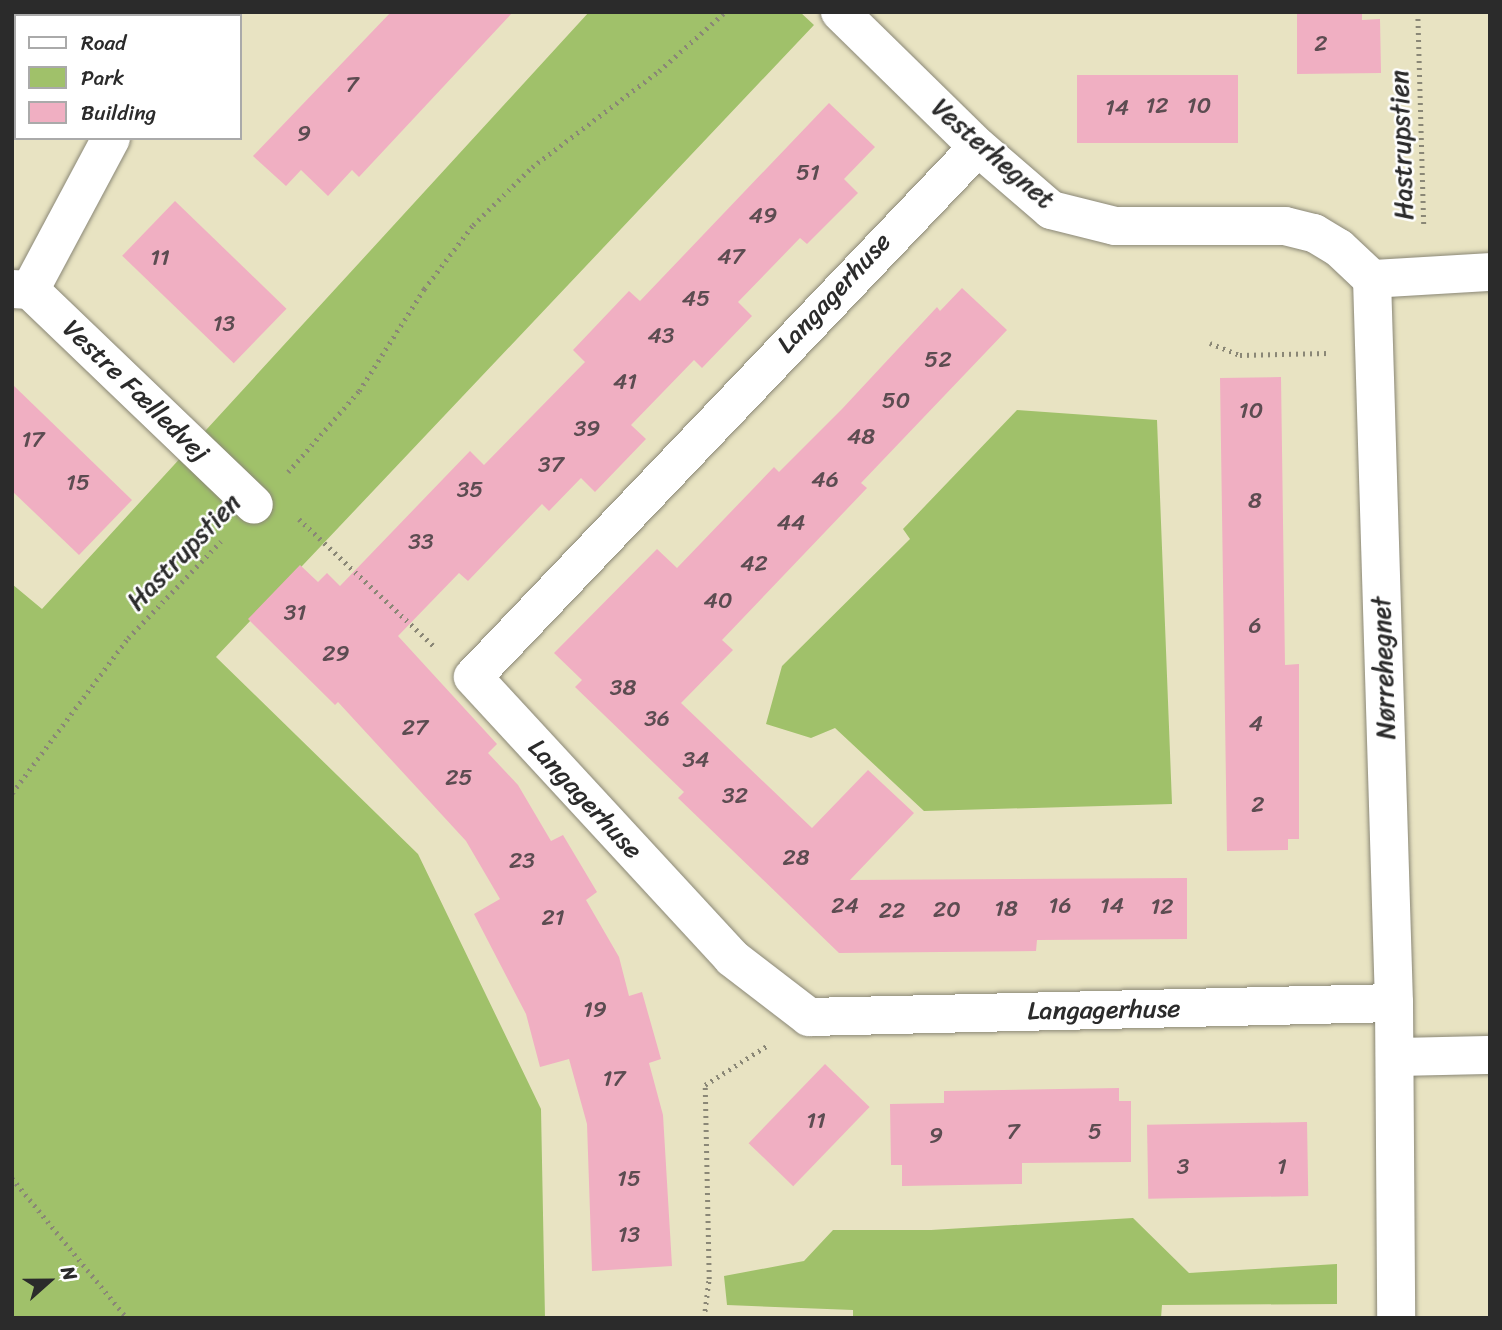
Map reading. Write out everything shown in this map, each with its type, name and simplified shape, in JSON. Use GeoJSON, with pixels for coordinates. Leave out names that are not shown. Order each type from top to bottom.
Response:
{"type":"FeatureCollection","features":[{"type":"Feature","properties":{"kind":"street","name":"Vesterhegnet"},"geometry":{"type":"LineString","coordinates":[[840,12],[978,146],[1051,210],[1115,226],[1285,226],[1314,233],[1339,248],[1372,279]]}},
{"type":"Feature","properties":{"kind":"street"},"geometry":{"type":"LineString","coordinates":[[21,289],[110,140]]}},
{"type":"Feature","properties":{"kind":"street","name":"Langagerhuse"},"geometry":{"type":"LineString","coordinates":[[978,146],[473,677],[732,958],[809,1017],[1394,1003]]}},
{"type":"Feature","properties":{"kind":"street"},"geometry":{"type":"LineString","coordinates":[[1372,279],[1490,272]]}},
{"type":"Feature","properties":{"kind":"street","name":"Nørrehegnet"},"geometry":{"type":"LineString","coordinates":[[1372,279],[1394,1003],[1396,1318]]}},
{"type":"Feature","properties":{"kind":"street","name":"Vestre Fælledvej"},"geometry":{"type":"LineString","coordinates":[[21,289],[262,498]]}},
{"type":"Feature","properties":{"kind":"street"},"geometry":{"type":"LineString","coordinates":[[1395,1057],[1490,1055]]}},
{"type":"Feature","properties":{"kind":"path"},"geometry":{"type":"LineString","coordinates":[[262,498],[359,391],[424,289],[473,225],[532,167],[659,71],[725,12]]}},
{"type":"Feature","properties":{"kind":"path","name":"Hastrupstien"},"geometry":{"type":"LineString","coordinates":[[1418,12],[1421,205],[1431,277]]}},
{"type":"Feature","properties":{"kind":"path"},"geometry":{"type":"LineString","coordinates":[[1210,343],[1240,355],[1343,353]]}},
{"type":"Feature","properties":{"kind":"path","name":"Hastrupstien"},"geometry":{"type":"LineString","coordinates":[[12,793],[128,638],[262,498],[419,634],[473,677]]}},
{"type":"Feature","properties":{"kind":"path"},"geometry":{"type":"LineString","coordinates":[[704,1318],[709,1279],[705,1085],[809,1017]]}},
{"type":"Feature","properties":{"kind":"path"},"geometry":{"type":"LineString","coordinates":[[12,1178],[127,1318]]}},
{"type":"Feature","properties":{"kind":"green space"},"geometry":{"type":"Polygon","coordinates":[[[589,12],[800,12],[814,25],[216,657],[418,854],[541,1109],[545,1318],[12,1318],[12,584],[42,609],[589,12]]]}},
{"type":"Feature","properties":{"kind":"green space"},"geometry":{"type":"Polygon","coordinates":[[[1017,410],[1157,420],[1172,804],[924,811],[835,728],[811,738],[766,724],[782,666],[910,539],[903,529],[1017,410]]]}},
{"type":"Feature","properties":{"kind":"green space"},"geometry":{"type":"Polygon","coordinates":[[[1133,1218],[1189,1273],[1337,1264],[1337,1304],[1162,1305],[1161,1318],[853,1318],[853,1310],[727,1305],[724,1276],[804,1261],[833,1230],[931,1230],[1133,1218]]]}},
{"type":"Feature","properties":{"kind":"building"},"geometry":{"type":"Polygon","coordinates":[[[391,12],[513,12],[359,177],[352,170],[328,196],[301,170],[286,186],[253,156],[391,12]]]}},
{"type":"Feature","properties":{"kind":"building"},"geometry":{"type":"Polygon","coordinates":[[[1297,12],[1362,12],[1362,20],[1380,19],[1381,73],[1297,74],[1297,12]]]}},
{"type":"Feature","properties":{"kind":"building"},"geometry":{"type":"Polygon","coordinates":[[[1077,75],[1238,75],[1238,143],[1077,143],[1077,75]]]}},
{"type":"Feature","properties":{"kind":"building"},"geometry":{"type":"Polygon","coordinates":[[[829,103],[875,147],[844,179],[858,193],[807,244],[800,238],[738,302],[752,316],[702,368],[694,360],[631,425],[646,439],[595,492],[581,478],[549,511],[542,504],[468,581],[459,573],[398,636],[497,744],[488,753],[518,785],[551,841],[563,835],[597,892],[586,900],[619,957],[629,996],[642,992],[661,1059],[649,1063],[663,1115],[672,1266],[592,1271],[587,1124],[569,1059],[540,1067],[526,1014],[474,914],[500,899],[466,841],[338,702],[335,705],[248,619],[300,565],[318,582],[327,573],[340,586],[470,451],[484,465],[585,362],[573,350],[629,291],[640,301],[829,103]]]}},
{"type":"Feature","properties":{"kind":"building"},"geometry":{"type":"Polygon","coordinates":[[[175,201],[286,309],[234,363],[122,256],[175,201]]]}},
{"type":"Feature","properties":{"kind":"building"},"geometry":{"type":"Polygon","coordinates":[[[962,288],[1007,330],[861,483],[867,488],[722,640],[733,650],[681,703],[812,828],[868,770],[914,813],[850,880],[1187,878],[1187,939],[1037,940],[1036,951],[839,953],[678,798],[684,792],[575,687],[582,680],[554,653],[657,549],[677,568],[774,467],[779,472],[937,307],[940,311],[962,288]]]}},
{"type":"Feature","properties":{"kind":"building"},"geometry":{"type":"Polygon","coordinates":[[[1281,377],[1285,665],[1299,664],[1299,839],[1288,839],[1288,850],[1227,851],[1220,378],[1281,377]]]}},
{"type":"Feature","properties":{"kind":"building"},"geometry":{"type":"Polygon","coordinates":[[[12,384],[132,500],[79,555],[12,491],[12,384]]]}},
{"type":"Feature","properties":{"kind":"building"},"geometry":{"type":"Polygon","coordinates":[[[825,1064],[870,1107],[793,1186],[749,1143],[825,1064]]]}},
{"type":"Feature","properties":{"kind":"building"},"geometry":{"type":"Polygon","coordinates":[[[1119,1088],[1119,1101],[1131,1101],[1131,1162],[1022,1163],[1022,1184],[902,1186],[902,1165],[891,1165],[890,1104],[944,1103],[944,1091],[1119,1088]]]}},
{"type":"Feature","properties":{"kind":"building"},"geometry":{"type":"Polygon","coordinates":[[[1307,1122],[1308,1196],[1148,1199],[1147,1125],[1307,1122]]]}}]}
